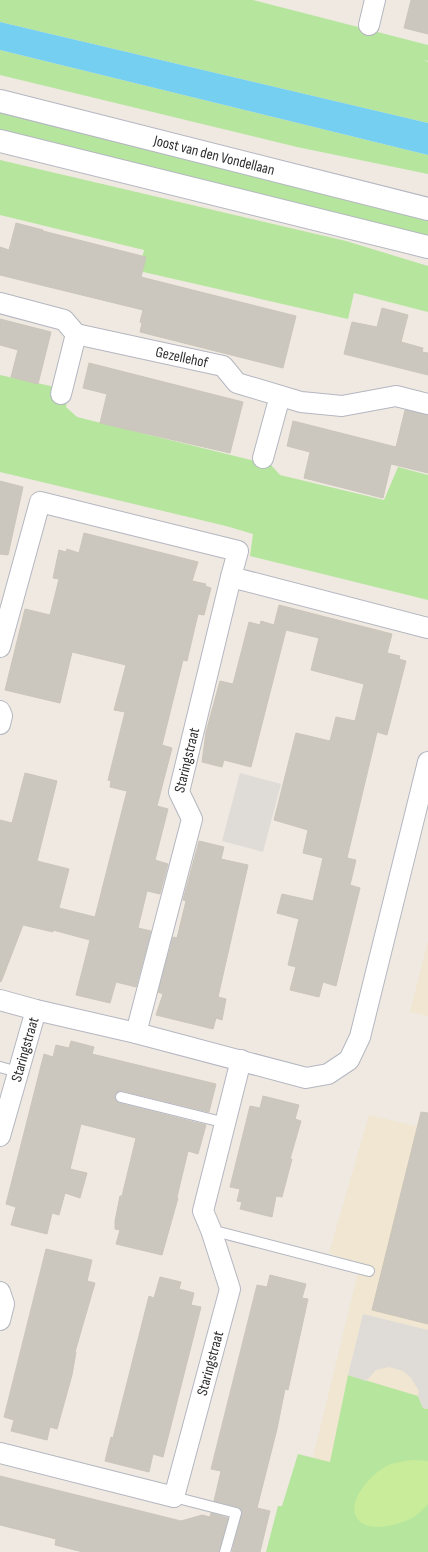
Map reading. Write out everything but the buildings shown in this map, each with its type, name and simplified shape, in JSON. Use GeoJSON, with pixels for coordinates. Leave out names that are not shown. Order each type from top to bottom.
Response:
{"type":"FeatureCollection","features":[{"type":"Feature","properties":{"kind":"street"},"geometry":{"type":"LineString","coordinates":[[369,25],[375,0]]}},
{"type":"Feature","properties":{"kind":"street","name":"Joost van den Vondellaan"},"geometry":{"type":"LineString","coordinates":[[0,101],[428,209]]}},
{"type":"Feature","properties":{"kind":"street"},"geometry":{"type":"LineString","coordinates":[[0,141],[428,247]]}},
{"type":"Feature","properties":{"kind":"street"},"geometry":{"type":"LineString","coordinates":[[0,303],[64,320],[76,334],[61,394]]}},
{"type":"Feature","properties":{"kind":"street","name":"Gezellehof"},"geometry":{"type":"LineString","coordinates":[[76,334],[222,366],[237,383],[301,402],[342,406],[396,396],[428,404]]}},
{"type":"Feature","properties":{"kind":"street"},"geometry":{"type":"LineString","coordinates":[[263,458],[280,396]]}},
{"type":"Feature","properties":{"kind":"street","name":"Staringstraat"},"geometry":{"type":"LineString","coordinates":[[0,647],[40,502],[238,551],[179,792],[192,819],[136,1033]]}},
{"type":"Feature","properties":{"kind":"street"},"geometry":{"type":"LineString","coordinates":[[231,577],[428,628]]}},
{"type":"Feature","properties":{"kind":"street"},"geometry":{"type":"LineString","coordinates":[[0,711],[2,716],[0,724]]}},
{"type":"Feature","properties":{"kind":"street","name":"Staringstraat"},"geometry":{"type":"LineString","coordinates":[[0,1000],[36,1010],[136,1033],[306,1078],[328,1074],[349,1060],[360,1038],[428,762]]}},
{"type":"Feature","properties":{"kind":"street","name":"Staringstraat"},"geometry":{"type":"LineString","coordinates":[[0,1136],[9,1070],[36,1010]]}},
{"type":"Feature","properties":{"kind":"street","name":"Staringstraat"},"geometry":{"type":"LineString","coordinates":[[174,1497],[230,1289],[211,1230],[203,1211],[241,1060]]}},
{"type":"Feature","properties":{"kind":"street"},"geometry":{"type":"LineString","coordinates":[[0,1292],[4,1304],[0,1320]]}},
{"type":"Feature","properties":{"kind":"street"},"geometry":{"type":"LineString","coordinates":[[0,1453],[174,1497]]}},
{"type":"Feature","properties":{"kind":"lane"},"geometry":{"type":"LineString","coordinates":[[121,1097],[226,1123]]}},
{"type":"Feature","properties":{"kind":"lane"},"geometry":{"type":"LineString","coordinates":[[211,1230],[369,1271]]}},
{"type":"Feature","properties":{"kind":"lane"},"geometry":{"type":"LineString","coordinates":[[174,1497],[236,1513],[225,1552]]}},
{"type":"Feature","properties":{"kind":"shaded area"},"geometry":{"type":"Polygon","coordinates":[[[240,773],[281,784],[263,852],[222,841],[240,773]]]}},
{"type":"Feature","properties":{"kind":"shaded area"},"geometry":{"type":"Polygon","coordinates":[[[428,941],[428,1016],[410,1012],[428,941]]]}},
{"type":"Feature","properties":{"kind":"shaded area"},"geometry":{"type":"Polygon","coordinates":[[[369,1115],[428,1129],[428,1552],[330,1462],[313,1458],[360,1264],[329,1253],[369,1115]]]}},
{"type":"Feature","properties":{"kind":"shaded area"},"geometry":{"type":"Polygon","coordinates":[[[363,1314],[428,1330],[428,1409],[423,1408],[418,1396],[419,1391],[411,1378],[403,1371],[389,1367],[376,1370],[366,1381],[348,1375],[363,1314]]]}},
{"type":"Feature","properties":{"kind":"green space"},"geometry":{"type":"Polygon","coordinates":[[[0,0],[253,0],[428,45],[428,61],[424,60],[428,62],[428,123],[0,22],[0,0]]]}},
{"type":"Feature","properties":{"kind":"green space"},"geometry":{"type":"Polygon","coordinates":[[[0,50],[428,155],[428,174],[297,147],[0,75],[0,50]]]}},
{"type":"Feature","properties":{"kind":"green space"},"geometry":{"type":"Polygon","coordinates":[[[0,110],[428,218],[428,236],[0,131],[0,110]]]}},
{"type":"Feature","properties":{"kind":"green space"},"geometry":{"type":"Polygon","coordinates":[[[0,160],[346,241],[428,266],[428,312],[354,293],[348,319],[139,271],[144,250],[0,215],[0,160]]]}},
{"type":"Feature","properties":{"kind":"green space"},"geometry":{"type":"Polygon","coordinates":[[[0,375],[69,390],[66,407],[77,417],[271,465],[280,475],[384,500],[398,467],[428,475],[428,600],[250,556],[253,534],[226,526],[0,472],[0,375]]]}},
{"type":"Feature","properties":{"kind":"green space"},"geometry":{"type":"Polygon","coordinates":[[[348,1375],[418,1396],[423,1408],[428,1409],[428,1552],[266,1552],[278,1506],[282,1506],[298,1454],[330,1462],[348,1375]]]}},
{"type":"Feature","properties":{"kind":"green space"},"geometry":{"type":"Polygon","coordinates":[[[413,1460],[428,1461],[428,1504],[414,1517],[406,1521],[383,1527],[368,1526],[362,1523],[357,1518],[354,1511],[355,1503],[364,1486],[385,1467],[394,1463],[413,1460]]]}},
{"type":"Feature","properties":{"kind":"water"},"geometry":{"type":"Polygon","coordinates":[[[0,22],[428,123],[428,155],[0,50],[0,22]]]}}]}
